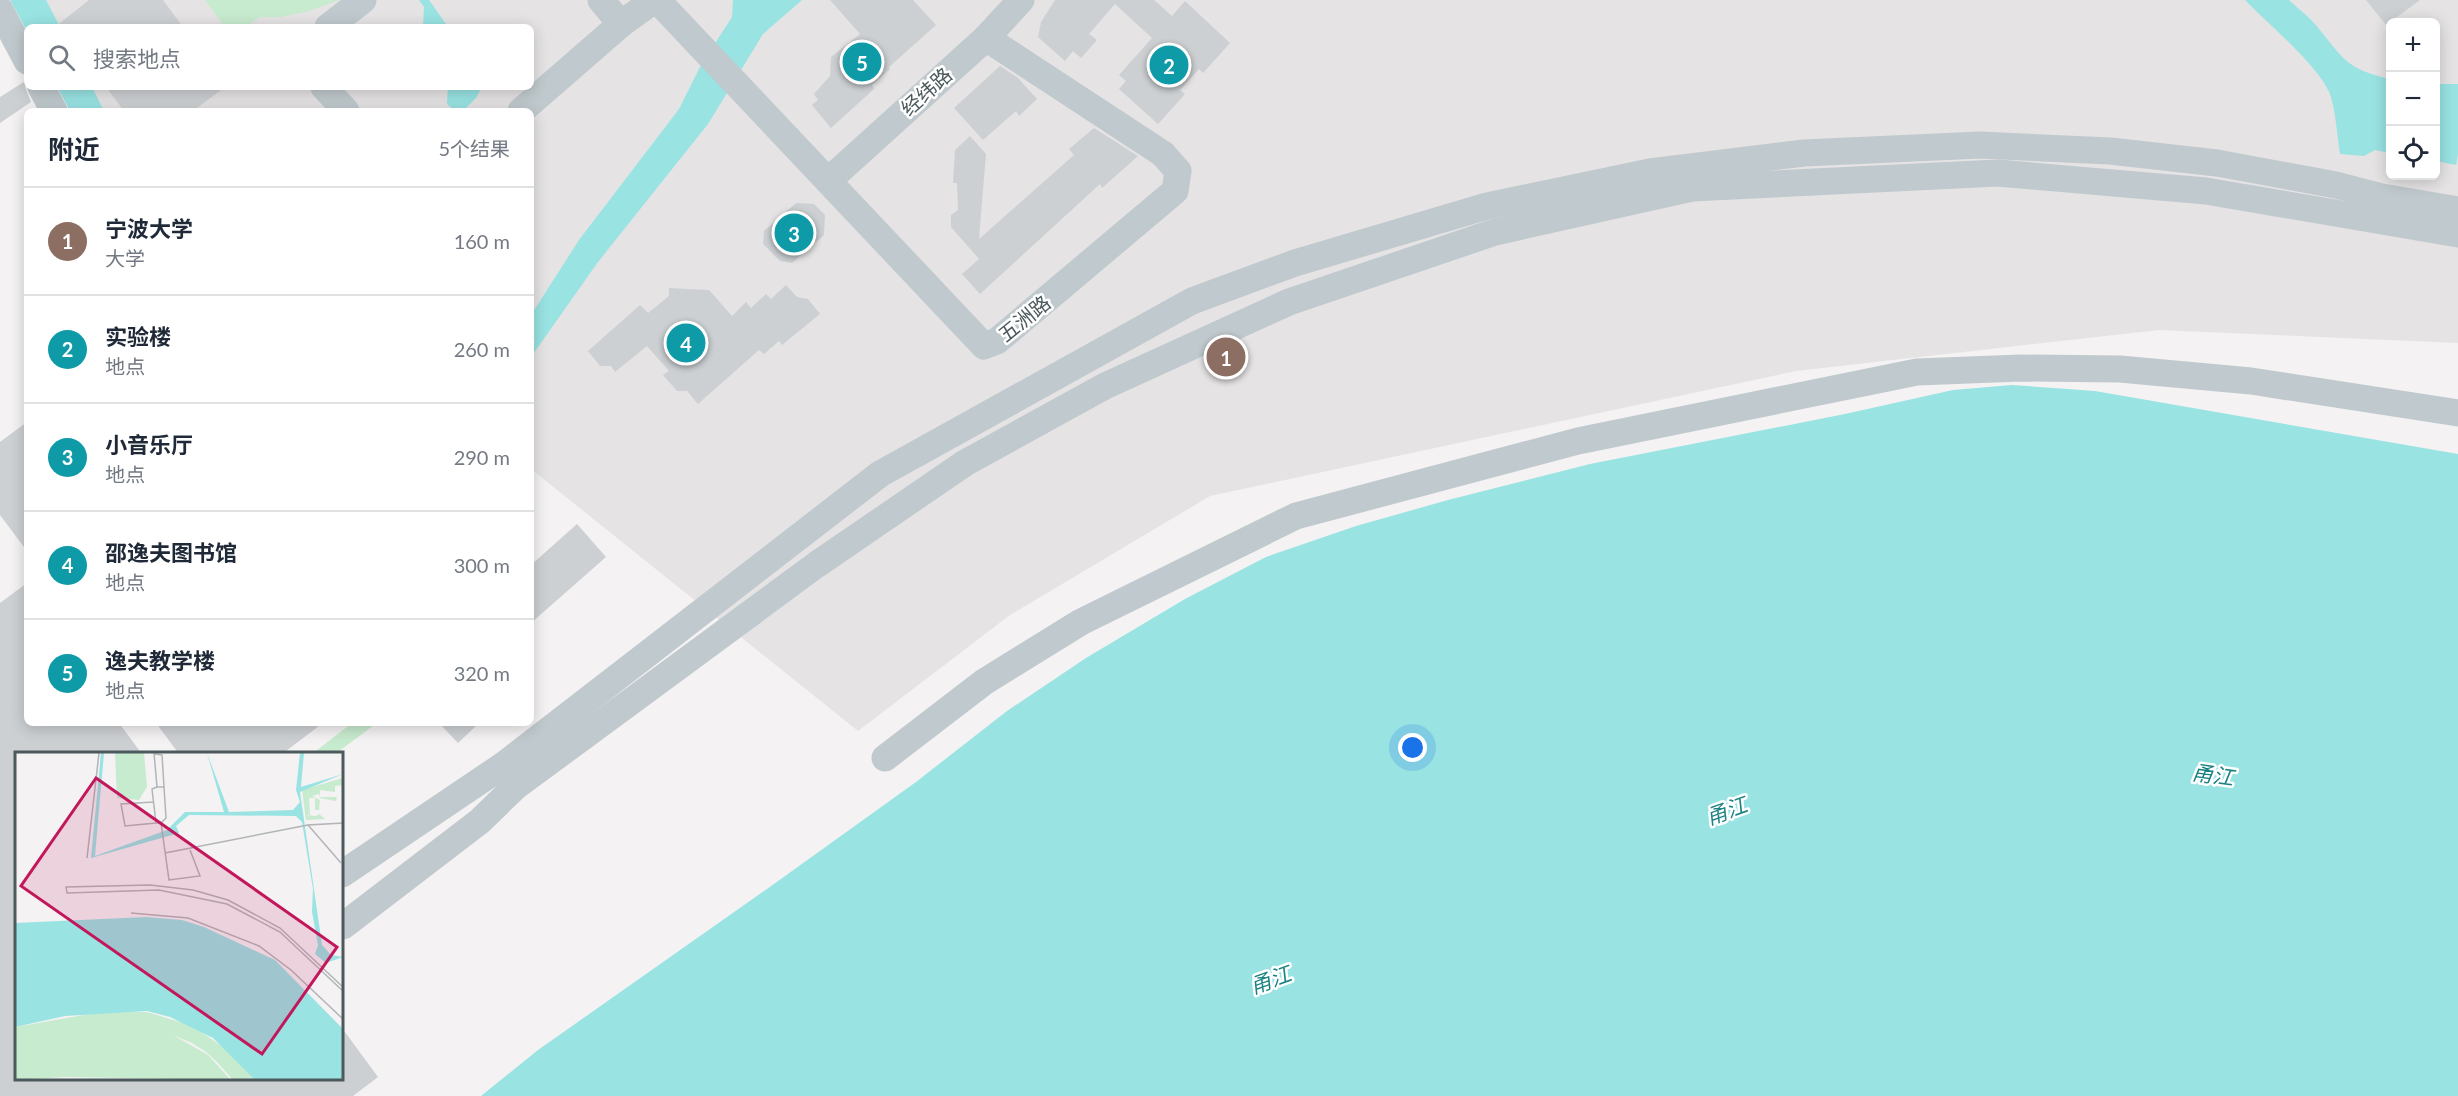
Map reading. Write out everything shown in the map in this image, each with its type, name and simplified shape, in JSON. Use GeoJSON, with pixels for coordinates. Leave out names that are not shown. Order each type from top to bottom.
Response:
{"type":"FeatureCollection","features":[{"type":"Feature","properties":{"kind":"street"},"geometry":{"type":"LineString","coordinates":[[332,24],[363,0]]}},
{"type":"Feature","properties":{"kind":"street"},"geometry":{"type":"LineString","coordinates":[[601,0],[621,24]]}},
{"type":"Feature","properties":{"kind":"street"},"geometry":{"type":"LineString","coordinates":[[524,108],[621,24],[656,0]]}},
{"type":"Feature","properties":{"kind":"street","name":"五洲路"},"geometry":{"type":"LineString","coordinates":[[656,0],[984,346],[998,341],[1175,191],[1178,171],[1163,154],[986,38]]}},
{"type":"Feature","properties":{"kind":"street","name":"经纬路"},"geometry":{"type":"LineString","coordinates":[[829,180],[986,38],[1021,0]]}},
{"type":"Feature","properties":{"kind":"street"},"geometry":{"type":"LineString","coordinates":[[0,10],[24,55]]}},
{"type":"Feature","properties":{"kind":"street"},"geometry":{"type":"LineString","coordinates":[[43,90],[52,108]]}},
{"type":"Feature","properties":{"kind":"street"},"geometry":{"type":"LineString","coordinates":[[327,90],[342,108]]}},
{"type":"Feature","properties":{"kind":"street"},"geometry":{"type":"LineString","coordinates":[[344,873],[505,764],[879,474],[1192,301],[1295,263],[1487,206],[1650,172],[1804,153],[1980,145],[2110,151],[2217,163],[2458,210]]}},
{"type":"Feature","properties":{"kind":"street"},"geometry":{"type":"LineString","coordinates":[[344,925],[480,821],[515,787],[816,565],[965,463],[1105,386],[1289,302],[1495,232],[1692,188],[1998,173],[2206,191],[2458,234]]}},
{"type":"Feature","properties":{"kind":"street"},"geometry":{"type":"LineString","coordinates":[[885,758],[984,682],[1081,622],[1296,516],[1578,441],[1917,372],[2009,369],[2120,369],[2239,380],[2458,413]]}},
{"type":"Feature","properties":{"kind":"shaded area"},"geometry":{"type":"Polygon","coordinates":[[[28,0],[2458,0],[2458,343],[2159,330],[1796,371],[1210,496],[1010,615],[858,731],[534,471],[534,108],[87,108],[77,90],[534,90],[534,24],[40,24],[28,0]]]}},
{"type":"Feature","properties":{"kind":"green space"},"geometry":{"type":"Polygon","coordinates":[[[205,0],[339,0],[309,11],[281,17],[260,17],[250,24],[223,24],[205,0]]]}},
{"type":"Feature","properties":{"kind":"green space"},"geometry":{"type":"Polygon","coordinates":[[[348,726],[373,726],[338,752],[315,752],[348,726]]]}},
{"type":"Feature","properties":{"kind":"water"},"geometry":{"type":"Polygon","coordinates":[[[10,0],[46,0],[58,24],[24,24],[10,0]]]}},
{"type":"Feature","properties":{"kind":"water"},"geometry":{"type":"Polygon","coordinates":[[[419,0],[429,0],[446,24],[423,24],[424,7],[419,0]]]}},
{"type":"Feature","properties":{"kind":"water"},"geometry":{"type":"Polygon","coordinates":[[[733,0],[802,0],[763,34],[708,124],[598,262],[534,353],[534,310],[579,240],[679,109],[700,67],[732,17],[733,0]]]}},
{"type":"Feature","properties":{"kind":"water"},"geometry":{"type":"Polygon","coordinates":[[[2245,0],[2289,0],[2310,19],[2352,65],[2386,78],[2386,152],[2375,150],[2364,156],[2340,154],[2330,94],[2315,71],[2292,45],[2245,0]]]}},
{"type":"Feature","properties":{"kind":"water"},"geometry":{"type":"Polygon","coordinates":[[[2440,84],[2458,84],[2456,165],[2440,162],[2440,84]]]}},
{"type":"Feature","properties":{"kind":"water"},"geometry":{"type":"Polygon","coordinates":[[[59,90],[94,90],[102,108],[68,108],[59,90]]]}},
{"type":"Feature","properties":{"kind":"water"},"geometry":{"type":"Polygon","coordinates":[[[448,90],[480,90],[466,108],[452,108],[447,104],[448,90]]]}},
{"type":"Feature","properties":{"kind":"water","name":"甬江"},"geometry":{"type":"Polygon","coordinates":[[[2012,385],[2095,391],[2458,454],[2458,1096],[481,1096],[538,1050],[916,782],[1007,711],[1086,658],[1185,599],[1266,557],[1356,526],[1590,464],[1845,414],[1953,390],[2012,385]]]}},
{"type":"Feature","properties":{"kind":"building"},"geometry":{"type":"Polygon","coordinates":[[[89,0],[163,0],[181,24],[59,24],[89,0]]]}},
{"type":"Feature","properties":{"kind":"building"},"geometry":{"type":"Polygon","coordinates":[[[830,0],[913,0],[936,25],[889,67],[890,69],[872,85],[874,89],[831,128],[812,105],[818,100],[814,94],[830,76],[831,57],[860,34],[830,0]]]}},
{"type":"Feature","properties":{"kind":"building"},"geometry":{"type":"Polygon","coordinates":[[[1055,0],[1154,0],[1172,16],[1185,1],[1230,43],[1203,73],[1199,69],[1180,90],[1185,94],[1158,124],[1119,89],[1126,81],[1119,75],[1152,38],[1115,4],[1089,34],[1097,40],[1081,58],[1073,51],[1065,61],[1038,37],[1041,22],[1055,0]]]}},
{"type":"Feature","properties":{"kind":"building"},"geometry":{"type":"Polygon","coordinates":[[[2366,0],[2420,0],[2396,18],[2386,18],[2386,25],[2366,0]]]}},
{"type":"Feature","properties":{"kind":"building"},"geometry":{"type":"Polygon","coordinates":[[[1000,66],[1018,78],[1037,99],[1019,116],[1016,111],[983,140],[954,108],[1000,66]]]}},
{"type":"Feature","properties":{"kind":"building"},"geometry":{"type":"Polygon","coordinates":[[[24,82],[24,90],[26,90],[31,102],[0,123],[0,97],[24,82]]]}},
{"type":"Feature","properties":{"kind":"building"},"geometry":{"type":"Polygon","coordinates":[[[108,90],[221,90],[197,108],[122,108],[108,90]]]}},
{"type":"Feature","properties":{"kind":"building"},"geometry":{"type":"Polygon","coordinates":[[[1094,128],[1138,156],[1102,188],[1100,184],[980,294],[962,274],[979,259],[951,227],[951,215],[958,210],[957,183],[953,183],[955,150],[970,136],[986,154],[979,239],[1074,155],[1069,149],[1094,128]]]}},
{"type":"Feature","properties":{"kind":"building"},"geometry":{"type":"Polygon","coordinates":[[[796,203],[814,204],[825,215],[824,235],[792,263],[780,261],[763,244],[764,231],[796,203]]]}},
{"type":"Feature","properties":{"kind":"building"},"geometry":{"type":"Polygon","coordinates":[[[786,285],[797,297],[808,299],[820,314],[782,345],[779,341],[764,354],[759,350],[698,404],[687,391],[677,391],[663,375],[669,371],[647,346],[615,372],[611,366],[600,366],[588,351],[640,305],[648,313],[669,296],[669,288],[709,290],[732,316],[746,302],[751,308],[766,294],[771,299],[786,285]]]}},
{"type":"Feature","properties":{"kind":"building"},"geometry":{"type":"Polygon","coordinates":[[[24,424],[24,547],[0,515],[0,442],[24,424]]]}},
{"type":"Feature","properties":{"kind":"building"},"geometry":{"type":"Polygon","coordinates":[[[577,524],[606,557],[534,620],[534,562],[577,524]]]}},
{"type":"Feature","properties":{"kind":"building"},"geometry":{"type":"Polygon","coordinates":[[[24,585],[24,726],[121,726],[141,752],[15,752],[15,1081],[344,1081],[344,1031],[378,1077],[353,1096],[0,1096],[0,603],[24,585]]]}},
{"type":"Feature","properties":{"kind":"building"},"geometry":{"type":"Polygon","coordinates":[[[158,726],[319,726],[285,752],[178,752],[158,726]]]}},
{"type":"Feature","properties":{"kind":"building"},"geometry":{"type":"Polygon","coordinates":[[[442,726],[476,726],[458,743],[442,726]]]}},
{"type":"Feature","properties":{"kind":"place","name":"逸夫教学楼"},"geometry":{"type":"Point","coordinates":[862,62]}},
{"type":"Feature","properties":{"kind":"place","name":"实验楼"},"geometry":{"type":"Point","coordinates":[1169,65]}},
{"type":"Feature","properties":{"kind":"place","name":"小音乐厅"},"geometry":{"type":"Point","coordinates":[794,233]}},
{"type":"Feature","properties":{"kind":"place","name":"邵逸夫图书馆"},"geometry":{"type":"Point","coordinates":[686,343]}},
{"type":"Feature","properties":{"kind":"place","name":"宁波大学"},"geometry":{"type":"Point","coordinates":[1226,357]}}]}
